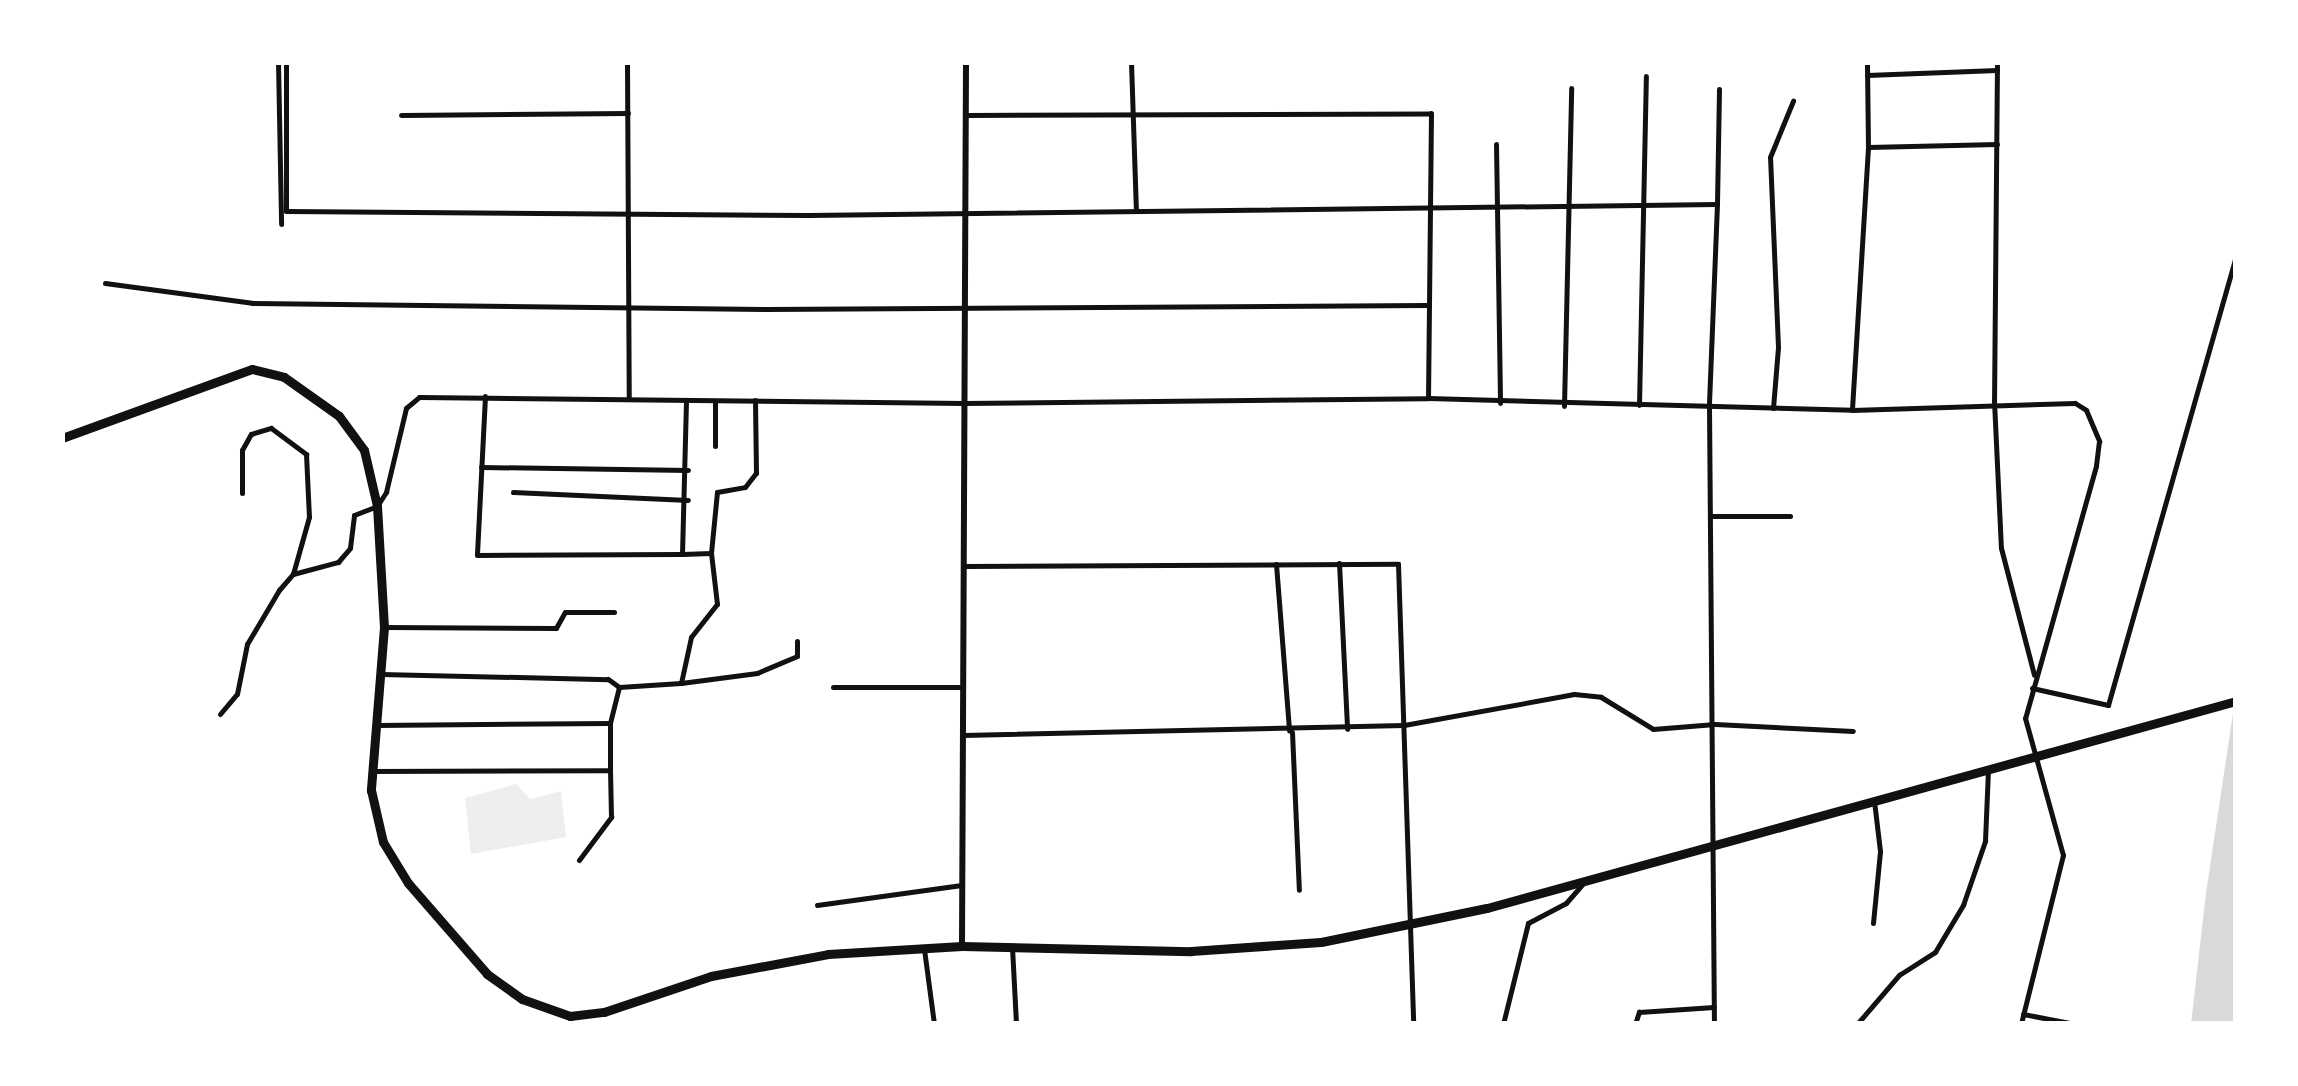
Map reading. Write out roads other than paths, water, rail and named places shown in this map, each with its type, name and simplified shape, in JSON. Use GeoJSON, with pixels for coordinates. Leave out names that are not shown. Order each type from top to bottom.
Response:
{"type":"FeatureCollection","features":[{"type":"Feature","properties":{"kind":"main road"},"geometry":{"type":"LineString","coordinates":[[62,438],[200,384],[262,370],[298,385],[340,416],[364,450],[377,506],[384,627],[372,771],[384,842],[408,883],[487,974],[522,999],[571,1020],[767,964],[962,946],[1191,951],[1322,942],[1411,925],[2236,701]]}},
{"type":"Feature","properties":{"kind":"street"},"geometry":{"type":"LineString","coordinates":[[278,62],[280,224]]}},
{"type":"Feature","properties":{"kind":"street"},"geometry":{"type":"LineString","coordinates":[[286,62],[286,211],[1428,210],[1717,204]]}},
{"type":"Feature","properties":{"kind":"street"},"geometry":{"type":"LineString","coordinates":[[628,62],[630,398]]}},
{"type":"Feature","properties":{"kind":"street"},"geometry":{"type":"LineString","coordinates":[[962,946],[964,403],[960,212],[966,62]]}},
{"type":"Feature","properties":{"kind":"street"},"geometry":{"type":"LineString","coordinates":[[1131,62],[1136,211]]}},
{"type":"Feature","properties":{"kind":"street"},"geometry":{"type":"LineString","coordinates":[[1852,410],[1868,147],[1867,62]]}},
{"type":"Feature","properties":{"kind":"street"},"geometry":{"type":"LineString","coordinates":[[1867,75],[1997,66],[1994,401],[2001,548],[2034,677]]}},
{"type":"Feature","properties":{"kind":"street"},"geometry":{"type":"LineString","coordinates":[[1639,406],[1646,76]]}},
{"type":"Feature","properties":{"kind":"street"},"geometry":{"type":"LineString","coordinates":[[1564,406],[1571,88]]}},
{"type":"Feature","properties":{"kind":"street"},"geometry":{"type":"LineString","coordinates":[[1714,1024],[1709,407],[1719,89]]}},
{"type":"Feature","properties":{"kind":"street"},"geometry":{"type":"LineString","coordinates":[[1773,408],[1770,157],[1792,101]]}},
{"type":"Feature","properties":{"kind":"street"},"geometry":{"type":"LineString","coordinates":[[401,115],[628,113]]}},
{"type":"Feature","properties":{"kind":"street"},"geometry":{"type":"LineString","coordinates":[[966,115],[1431,113],[1428,398]]}},
{"type":"Feature","properties":{"kind":"street"},"geometry":{"type":"LineString","coordinates":[[1496,144],[1500,403]]}},
{"type":"Feature","properties":{"kind":"street"},"geometry":{"type":"LineString","coordinates":[[1868,147],[1997,144]]}},
{"type":"Feature","properties":{"kind":"street"},"geometry":{"type":"LineString","coordinates":[[2032,688],[2108,704],[2236,257]]}},
{"type":"Feature","properties":{"kind":"street"},"geometry":{"type":"LineString","coordinates":[[105,283],[252,303],[960,307],[1427,304]]}},
{"type":"Feature","properties":{"kind":"street"},"geometry":{"type":"LineString","coordinates":[[485,396],[477,555],[710,553]]}},
{"type":"Feature","properties":{"kind":"street"},"geometry":{"type":"LineString","coordinates":[[293,574],[338,562],[350,548],[354,515],[377,506],[411,400],[485,396],[964,403],[1428,398],[1564,406],[1852,410],[1994,401],[2074,404],[2086,410],[2099,441],[2093,484],[2025,718],[2063,855],[2020,1024]]}},
{"type":"Feature","properties":{"kind":"street"},"geometry":{"type":"LineString","coordinates":[[682,554],[688,500],[686,400]]}},
{"type":"Feature","properties":{"kind":"street"},"geometry":{"type":"LineString","coordinates":[[681,683],[690,636],[717,604],[710,553],[717,492],[745,487],[756,473],[756,400]]}},
{"type":"Feature","properties":{"kind":"street"},"geometry":{"type":"LineString","coordinates":[[715,401],[715,446]]}},
{"type":"Feature","properties":{"kind":"street"},"geometry":{"type":"LineString","coordinates":[[220,714],[237,694],[252,634],[293,574],[309,517],[306,454],[271,428],[251,434],[242,450],[242,493]]}},
{"type":"Feature","properties":{"kind":"street"},"geometry":{"type":"LineString","coordinates":[[482,467],[688,470]]}},
{"type":"Feature","properties":{"kind":"street"},"geometry":{"type":"LineString","coordinates":[[513,492],[688,500]]}},
{"type":"Feature","properties":{"kind":"street"},"geometry":{"type":"LineString","coordinates":[[1711,516],[1790,516]]}},
{"type":"Feature","properties":{"kind":"street"},"geometry":{"type":"LineString","coordinates":[[1339,562],[1348,729]]}},
{"type":"Feature","properties":{"kind":"street"},"geometry":{"type":"LineString","coordinates":[[1276,564],[1291,732],[1299,890]]}},
{"type":"Feature","properties":{"kind":"street"},"geometry":{"type":"LineString","coordinates":[[964,566],[1398,564],[1414,1024]]}},
{"type":"Feature","properties":{"kind":"street"},"geometry":{"type":"LineString","coordinates":[[384,627],[556,628],[565,612],[614,612]]}},
{"type":"Feature","properties":{"kind":"street"},"geometry":{"type":"LineString","coordinates":[[381,674],[608,679],[619,686],[681,683],[757,673],[797,656],[798,641]]}},
{"type":"Feature","properties":{"kind":"street"},"geometry":{"type":"LineString","coordinates":[[580,860],[611,817],[610,723],[619,686]]}},
{"type":"Feature","properties":{"kind":"street"},"geometry":{"type":"LineString","coordinates":[[833,687],[963,687]]}},
{"type":"Feature","properties":{"kind":"street"},"geometry":{"type":"LineString","coordinates":[[962,735],[1291,732],[1404,726],[1574,694],[1600,697],[1653,729],[1714,724],[1853,731]]}},
{"type":"Feature","properties":{"kind":"street"},"geometry":{"type":"LineString","coordinates":[[376,725],[610,723]]}},
{"type":"Feature","properties":{"kind":"street"},"geometry":{"type":"LineString","coordinates":[[372,771],[610,770]]}},
{"type":"Feature","properties":{"kind":"street"},"geometry":{"type":"LineString","coordinates":[[1857,1024],[1898,976],[1935,952],[1963,904],[1985,841],[1988,770]]}},
{"type":"Feature","properties":{"kind":"street"},"geometry":{"type":"LineString","coordinates":[[1873,923],[1880,851],[1874,801]]}},
{"type":"Feature","properties":{"kind":"street"},"geometry":{"type":"LineString","coordinates":[[1503,1024],[1528,923],[1566,903],[1586,880]]}},
{"type":"Feature","properties":{"kind":"street"},"geometry":{"type":"LineString","coordinates":[[817,905],[962,885]]}},
{"type":"Feature","properties":{"kind":"street"},"geometry":{"type":"LineString","coordinates":[[1012,947],[1016,1024]]}},
{"type":"Feature","properties":{"kind":"street"},"geometry":{"type":"LineString","coordinates":[[924,948],[934,1024]]}},
{"type":"Feature","properties":{"kind":"street"},"geometry":{"type":"LineString","coordinates":[[1635,1024],[1639,1012],[1714,1007]]}},
{"type":"Feature","properties":{"kind":"street"},"geometry":{"type":"LineString","coordinates":[[2023,1014],[2075,1024]]}}]}
